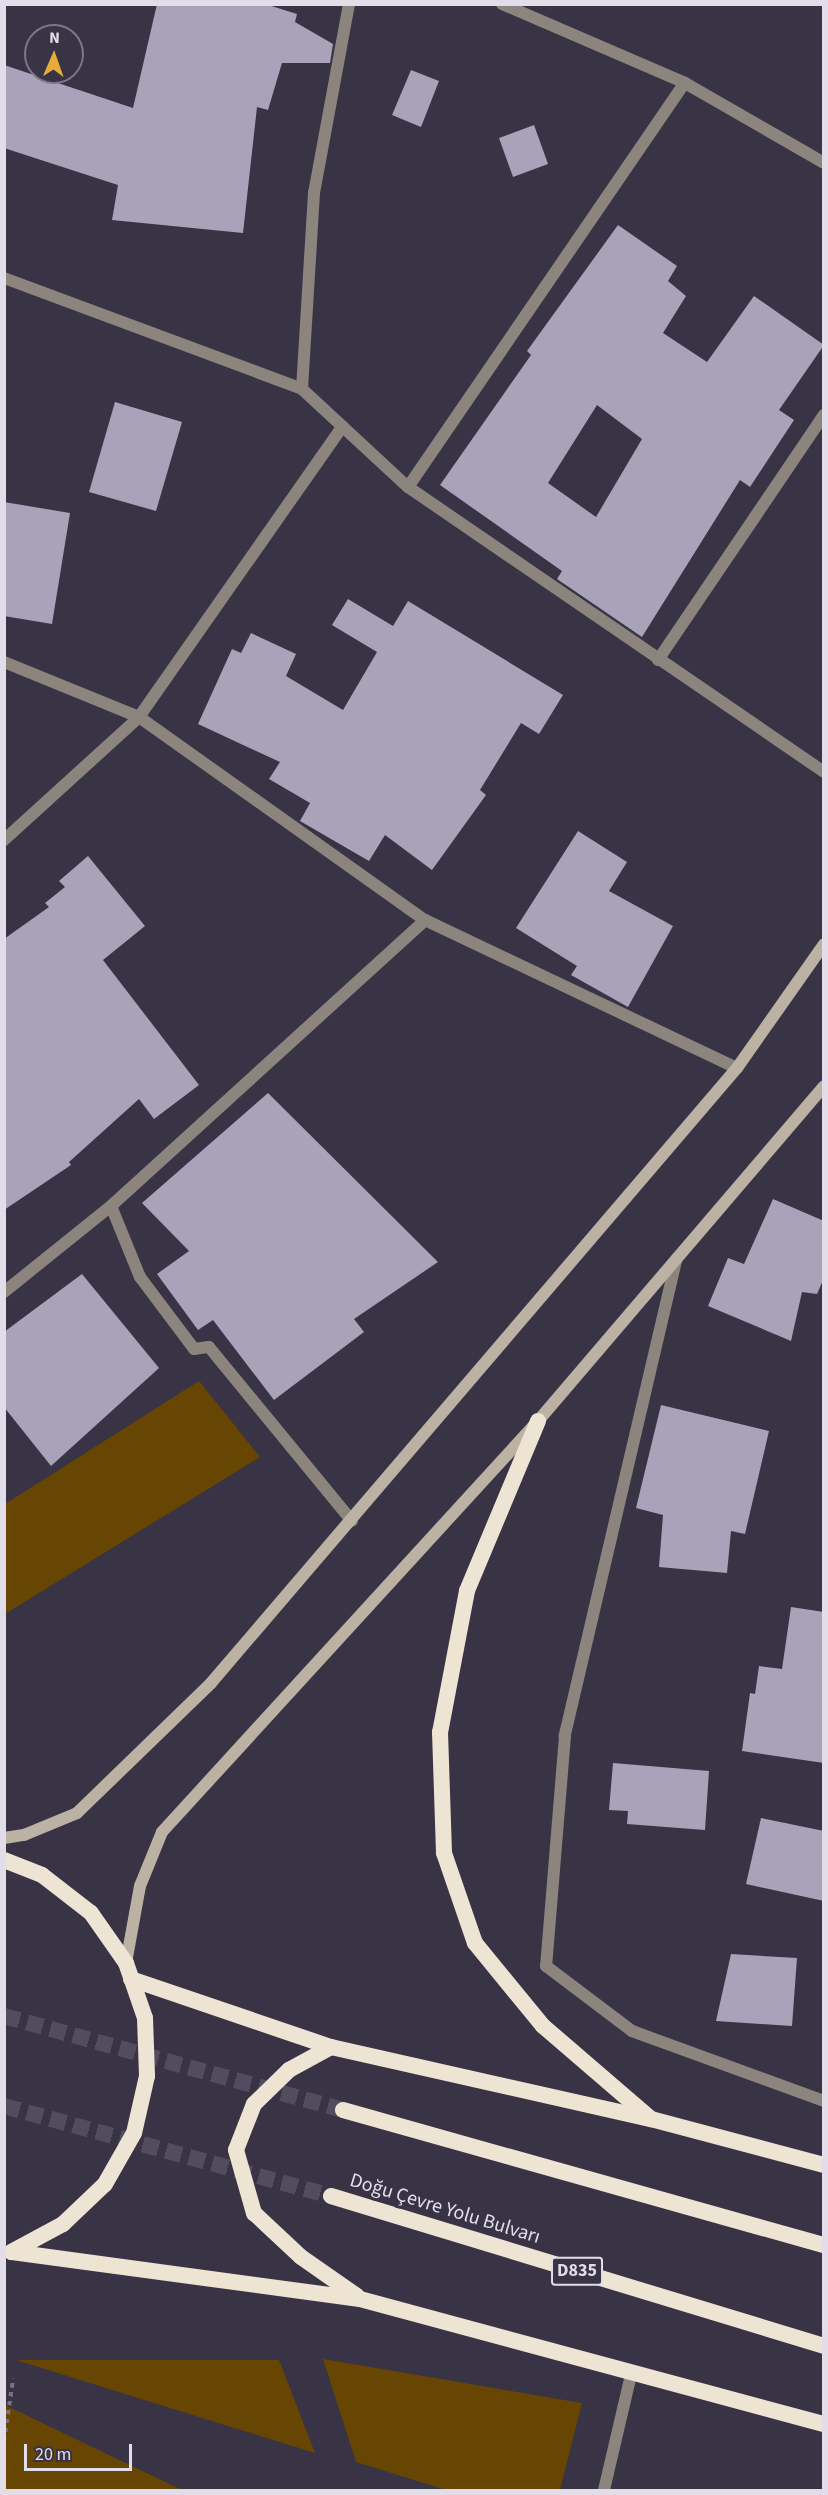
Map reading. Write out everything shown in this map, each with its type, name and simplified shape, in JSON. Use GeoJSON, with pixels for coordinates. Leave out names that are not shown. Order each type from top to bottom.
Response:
{"type":"FeatureCollection","features":[{"type":"Feature","properties":{"kind":"highway"},"geometry":{"type":"LineString","coordinates":[[538,1421],[467,1591],[440,1731],[444,1853],[475,1943],[543,2026],[651,2119]]}},
{"type":"Feature","properties":{"kind":"highway"},"geometry":{"type":"LineString","coordinates":[[4,1860],[42,1875],[91,1913],[129,1971],[145,2018],[147,2076],[134,2133],[105,2184],[63,2224],[8,2253]]}},
{"type":"Feature","properties":{"kind":"highway"},"geometry":{"type":"LineString","coordinates":[[129,1971],[331,2046],[651,2119],[824,2165]]}},
{"type":"Feature","properties":{"kind":"highway"},"geometry":{"type":"LineString","coordinates":[[331,2046],[289,2070],[254,2104],[236,2150],[254,2213],[301,2257],[360,2299]]}},
{"type":"Feature","properties":{"kind":"highway"},"geometry":{"type":"LineString","coordinates":[[343,2110],[824,2245]]}},
{"type":"Feature","properties":{"kind":"highway","name":"Doğu Çevre Yolu Bulvarı"},"geometry":{"type":"LineString","coordinates":[[331,2196],[824,2346]]}},
{"type":"Feature","properties":{"kind":"highway"},"geometry":{"type":"LineString","coordinates":[[8,2253],[360,2299],[824,2424]]}},
{"type":"Feature","properties":{"kind":"main road"},"geometry":{"type":"LineString","coordinates":[[4,1838],[24,1835],[77,1813],[211,1683],[352,1521],[737,1068],[824,944]]}},
{"type":"Feature","properties":{"kind":"main road"},"geometry":{"type":"LineString","coordinates":[[129,1971],[140,1886],[162,1832],[538,1421],[824,1086]]}},
{"type":"Feature","properties":{"kind":"street"},"geometry":{"type":"LineString","coordinates":[[302,389],[314,193],[349,4]]}},
{"type":"Feature","properties":{"kind":"street"},"geometry":{"type":"LineString","coordinates":[[502,4],[685,83],[824,163]]}},
{"type":"Feature","properties":{"kind":"street"},"geometry":{"type":"LineString","coordinates":[[408,487],[685,83]]}},
{"type":"Feature","properties":{"kind":"street"},"geometry":{"type":"LineString","coordinates":[[4,278],[302,389],[408,487],[824,772]]}},
{"type":"Feature","properties":{"kind":"street"},"geometry":{"type":"LineString","coordinates":[[658,660],[824,415]]}},
{"type":"Feature","properties":{"kind":"street"},"geometry":{"type":"LineString","coordinates":[[4,840],[139,717],[344,426]]}},
{"type":"Feature","properties":{"kind":"street"},"geometry":{"type":"LineString","coordinates":[[4,662],[139,717],[425,920],[737,1068]]}},
{"type":"Feature","properties":{"kind":"street"},"geometry":{"type":"LineString","coordinates":[[4,1292],[111,1206],[425,920]]}},
{"type":"Feature","properties":{"kind":"street"},"geometry":{"type":"LineString","coordinates":[[111,1206],[140,1277],[194,1348],[209,1347],[352,1521]]}},
{"type":"Feature","properties":{"kind":"street"},"geometry":{"type":"LineString","coordinates":[[676,1261],[565,1736],[546,1966],[632,2031],[824,2101]]}},
{"type":"Feature","properties":{"kind":"street"},"geometry":{"type":"LineString","coordinates":[[604,2490],[632,2371]]}},
{"type":"Feature","properties":{"kind":"path"},"geometry":{"type":"LineString","coordinates":[[4,2441],[13,2379]]}},
{"type":"Feature","properties":{"kind":"shaded area"},"geometry":{"type":"Polygon","coordinates":[[[199,1381],[260,1457],[5,1614],[5,1504],[199,1381]]]}},
{"type":"Feature","properties":{"kind":"shaded area"},"geometry":{"type":"Polygon","coordinates":[[[323,2359],[582,2403],[560,2490],[446,2490],[356,2462],[323,2359]]]}},
{"type":"Feature","properties":{"kind":"shaded area"},"geometry":{"type":"Polygon","coordinates":[[[16,2360],[279,2360],[315,2453],[16,2360]]]}},
{"type":"Feature","properties":{"kind":"shaded area"},"geometry":{"type":"Polygon","coordinates":[[[5,2405],[182,2490],[5,2490],[5,2405]]]}},
{"type":"Feature","properties":{"kind":"building"},"geometry":{"type":"Polygon","coordinates":[[[157,4],[265,4],[297,14],[295,22],[333,44],[330,63],[282,63],[268,110],[257,107],[243,233],[112,220],[118,185],[4,148],[4,65],[24,72],[24,84],[61,84],[133,108],[157,4]]]}},
{"type":"Feature","properties":{"kind":"building"},"geometry":{"type":"Polygon","coordinates":[[[411,70],[439,81],[421,127],[392,115],[411,70]]]}},
{"type":"Feature","properties":{"kind":"building"},"geometry":{"type":"Polygon","coordinates":[[[534,125],[548,164],[513,177],[499,138],[534,125]]]}},
{"type":"Feature","properties":{"kind":"building"},"geometry":{"type":"Polygon","coordinates":[[[618,225],[677,266],[668,281],[686,296],[663,333],[707,362],[754,296],[824,345],[779,410],[794,420],[750,487],[740,480],[642,637],[557,579],[562,571],[440,485],[531,355],[527,351],[618,225]],[[597,405],[548,483],[596,517],[642,439],[597,405]]]}},
{"type":"Feature","properties":{"kind":"building"},"geometry":{"type":"Polygon","coordinates":[[[115,402],[182,422],[156,511],[89,492],[115,402]]]}},
{"type":"Feature","properties":{"kind":"building"},"geometry":{"type":"Polygon","coordinates":[[[4,502],[70,513],[52,624],[4,616],[4,502]]]}},
{"type":"Feature","properties":{"kind":"building"},"geometry":{"type":"Polygon","coordinates":[[[348,599],[393,626],[408,601],[563,695],[539,734],[521,723],[480,790],[486,795],[432,870],[385,835],[369,861],[300,821],[310,803],[269,779],[280,762],[198,724],[232,649],[241,653],[251,633],[296,654],[286,676],[343,710],[377,652],[332,625],[348,599]]]}},
{"type":"Feature","properties":{"kind":"building"},"geometry":{"type":"Polygon","coordinates":[[[578,831],[627,862],[609,891],[673,926],[628,1007],[571,975],[577,966],[516,928],[578,831]]]}},
{"type":"Feature","properties":{"kind":"building"},"geometry":{"type":"Polygon","coordinates":[[[88,856],[145,926],[103,960],[199,1085],[154,1119],[139,1099],[69,1162],[71,1165],[4,1210],[4,939],[49,907],[45,903],[65,887],[59,881],[88,856]]]}},
{"type":"Feature","properties":{"kind":"building"},"geometry":{"type":"Polygon","coordinates":[[[268,1093],[438,1262],[354,1319],[364,1332],[274,1400],[213,1320],[198,1330],[157,1274],[189,1251],[142,1203],[268,1093]]]}},
{"type":"Feature","properties":{"kind":"building"},"geometry":{"type":"Polygon","coordinates":[[[773,1199],[824,1221],[824,1278],[817,1294],[802,1292],[791,1341],[708,1306],[728,1258],[744,1264],[773,1199]]]}},
{"type":"Feature","properties":{"kind":"building"},"geometry":{"type":"Polygon","coordinates":[[[82,1274],[159,1368],[51,1466],[4,1407],[4,1332],[82,1274]]]}},
{"type":"Feature","properties":{"kind":"building"},"geometry":{"type":"Polygon","coordinates":[[[661,1405],[769,1431],[745,1534],[731,1531],[727,1573],[659,1567],[663,1515],[636,1508],[661,1405]]]}},
{"type":"Feature","properties":{"kind":"building"},"geometry":{"type":"Polygon","coordinates":[[[791,1607],[824,1612],[824,1763],[742,1751],[750,1693],[755,1694],[759,1666],[782,1669],[791,1607]]]}},
{"type":"Feature","properties":{"kind":"building"},"geometry":{"type":"Polygon","coordinates":[[[613,1763],[709,1771],[705,1830],[627,1824],[628,1811],[609,1810],[613,1763]]]}},
{"type":"Feature","properties":{"kind":"building"},"geometry":{"type":"Polygon","coordinates":[[[761,1818],[824,1831],[824,1901],[746,1884],[761,1818]]]}},
{"type":"Feature","properties":{"kind":"building"},"geometry":{"type":"Polygon","coordinates":[[[731,1954],[797,1958],[792,2026],[716,2021],[731,1954]]]}},
{"type":"Feature","properties":{"kind":"tunnel"},"geometry":{"type":"LineString","coordinates":[[4,2016],[343,2110]]}},
{"type":"Feature","properties":{"kind":"tunnel"},"geometry":{"type":"LineString","coordinates":[[4,2106],[331,2196]]}}]}
